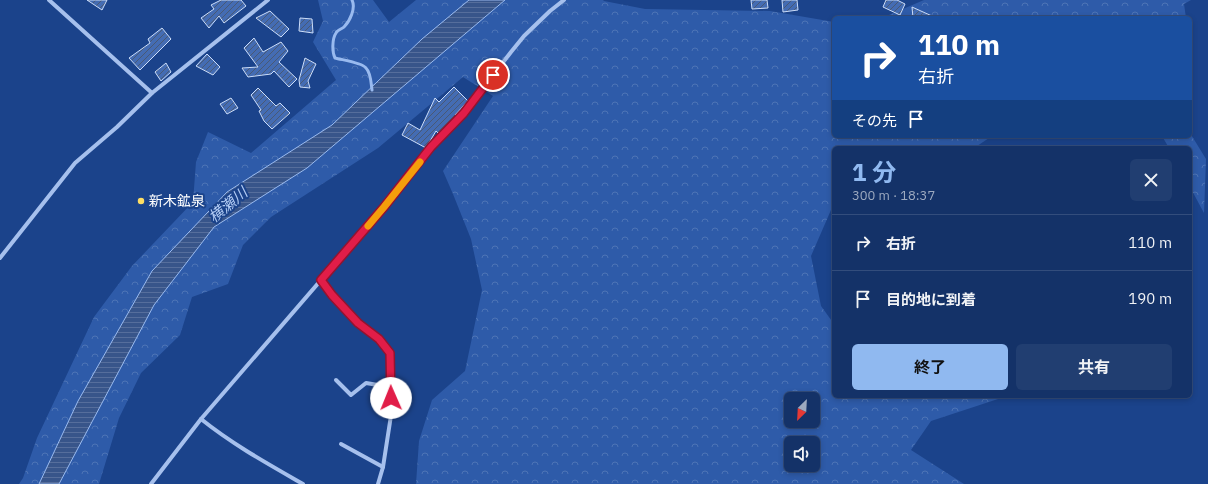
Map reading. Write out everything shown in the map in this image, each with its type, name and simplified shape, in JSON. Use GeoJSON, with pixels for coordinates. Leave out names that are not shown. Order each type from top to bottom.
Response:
{"type":"FeatureCollection","features":[{"type":"Feature","properties":{"kind":"street"},"geometry":{"type":"LineString","coordinates":[[50,0],[152,93]]}},
{"type":"Feature","properties":{"kind":"street"},"geometry":{"type":"LineString","coordinates":[[0,258],[76,163],[117,127],[152,93],[268,0]]}},
{"type":"Feature","properties":{"kind":"street"},"geometry":{"type":"LineString","coordinates":[[151,484],[201,419],[384,207],[431,147],[464,113],[524,36],[564,0]]}},
{"type":"Feature","properties":{"kind":"street"},"geometry":{"type":"LineString","coordinates":[[321,280],[332,295],[358,323],[379,339],[390,353],[390,388],[392,409],[383,467],[378,484]]}},
{"type":"Feature","properties":{"kind":"street"},"geometry":{"type":"LineString","coordinates":[[336,380],[351,395],[366,383],[390,388]]}},
{"type":"Feature","properties":{"kind":"street"},"geometry":{"type":"LineString","coordinates":[[201,419],[246,451],[303,484]]}},
{"type":"Feature","properties":{"kind":"street"},"geometry":{"type":"LineString","coordinates":[[341,444],[383,467]]}},
{"type":"Feature","properties":{"kind":"green space"},"geometry":{"type":"Polygon","coordinates":[[[318,0],[373,0],[389,22],[416,0],[603,0],[645,9],[770,11],[832,22],[832,138],[989,138],[977,146],[832,146],[832,208],[811,256],[821,306],[832,321],[832,398],[1003,398],[931,421],[911,450],[964,484],[416,484],[419,441],[432,400],[465,371],[482,290],[471,239],[443,171],[493,96],[463,77],[378,148],[271,217],[243,245],[228,284],[192,297],[180,335],[141,373],[119,418],[99,484],[19,484],[23,478],[37,438],[94,317],[132,266],[193,202],[196,162],[208,132],[251,153],[336,80],[313,42],[323,21],[318,0]]]}},
{"type":"Feature","properties":{"kind":"green space"},"geometry":{"type":"Polygon","coordinates":[[[924,0],[1191,0],[1184,4],[1186,16],[887,16],[924,0]]]}},
{"type":"Feature","properties":{"kind":"green space"},"geometry":{"type":"Polygon","coordinates":[[[1192,136],[1206,159],[1204,213],[1192,191],[1192,146],[1168,146],[1163,138],[1192,138],[1192,136]]]}},
{"type":"Feature","properties":{"kind":"water","name":"横瀬川"},"geometry":{"type":"Polygon","coordinates":[[[469,0],[505,0],[307,168],[214,227],[154,305],[59,484],[39,484],[78,401],[152,271],[227,192],[332,125],[422,39],[469,0]]]}},
{"type":"Feature","properties":{"kind":"building"},"geometry":{"type":"Polygon","coordinates":[[[87,0],[107,0],[102,10],[87,0]]]}},
{"type":"Feature","properties":{"kind":"building"},"geometry":{"type":"Polygon","coordinates":[[[221,0],[241,0],[246,6],[224,23],[219,16],[209,28],[201,18],[214,9],[211,5],[221,0]]]}},
{"type":"Feature","properties":{"kind":"building"},"geometry":{"type":"Polygon","coordinates":[[[751,0],[767,0],[768,8],[752,9],[751,0]]]}},
{"type":"Feature","properties":{"kind":"building"},"geometry":{"type":"Polygon","coordinates":[[[782,0],[797,0],[798,10],[783,12],[782,0]]]}},
{"type":"Feature","properties":{"kind":"building"},"geometry":{"type":"Polygon","coordinates":[[[886,0],[897,0],[905,4],[900,15],[883,7],[886,0]]]}},
{"type":"Feature","properties":{"kind":"building"},"geometry":{"type":"Polygon","coordinates":[[[912,7],[932,16],[913,16],[912,7]]]}},
{"type":"Feature","properties":{"kind":"building"},"geometry":{"type":"Polygon","coordinates":[[[270,11],[289,29],[281,37],[256,18],[270,11]]]}},
{"type":"Feature","properties":{"kind":"building"},"geometry":{"type":"Polygon","coordinates":[[[300,18],[312,19],[313,33],[299,31],[300,18]]]}},
{"type":"Feature","properties":{"kind":"building"},"geometry":{"type":"Polygon","coordinates":[[[162,28],[171,39],[140,70],[129,58],[150,43],[148,39],[162,28]]]}},
{"type":"Feature","properties":{"kind":"building"},"geometry":{"type":"Polygon","coordinates":[[[254,38],[263,52],[281,42],[288,51],[279,62],[297,79],[289,87],[274,71],[271,74],[248,77],[242,68],[258,67],[244,48],[254,38]]]}},
{"type":"Feature","properties":{"kind":"building"},"geometry":{"type":"Polygon","coordinates":[[[207,54],[220,67],[213,75],[196,66],[207,54]]]}},
{"type":"Feature","properties":{"kind":"building"},"geometry":{"type":"Polygon","coordinates":[[[305,58],[316,64],[308,81],[310,88],[300,87],[299,80],[305,58]]]}},
{"type":"Feature","properties":{"kind":"building"},"geometry":{"type":"Polygon","coordinates":[[[166,63],[171,72],[161,81],[155,72],[166,63]]]}},
{"type":"Feature","properties":{"kind":"building"},"geometry":{"type":"Polygon","coordinates":[[[454,87],[468,101],[439,134],[436,131],[426,148],[402,135],[408,123],[420,130],[435,98],[439,102],[454,87]]]}},
{"type":"Feature","properties":{"kind":"building"},"geometry":{"type":"Polygon","coordinates":[[[258,88],[276,106],[280,103],[290,113],[272,129],[264,121],[259,111],[261,110],[251,95],[258,88]]]}},
{"type":"Feature","properties":{"kind":"building"},"geometry":{"type":"Polygon","coordinates":[[[231,98],[238,108],[227,114],[220,104],[231,98]]]}},
{"type":"Feature","properties":{"kind":"waterway"},"geometry":{"type":"LineString","coordinates":[[352,0],[352,14],[343,28],[337,31],[333,42],[333,52],[335,58],[364,66],[370,75],[372,90]]}},
{"type":"Feature","properties":{"kind":"slow traffic"},"geometry":{"type":"LineString","coordinates":[[368,226],[420,162]]}},
{"type":"Feature","properties":{"kind":"place","name":"新木鉱泉"},"geometry":{"type":"Point","coordinates":[141,201]}},
{"type":"Feature","properties":{"kind":"route"},"geometry":{"type":"LineString","coordinates":[[391,398],[390,353],[379,339],[358,323],[332,295],[321,280],[384,207],[431,147],[464,113],[483,86],[493,75]]}}]}
